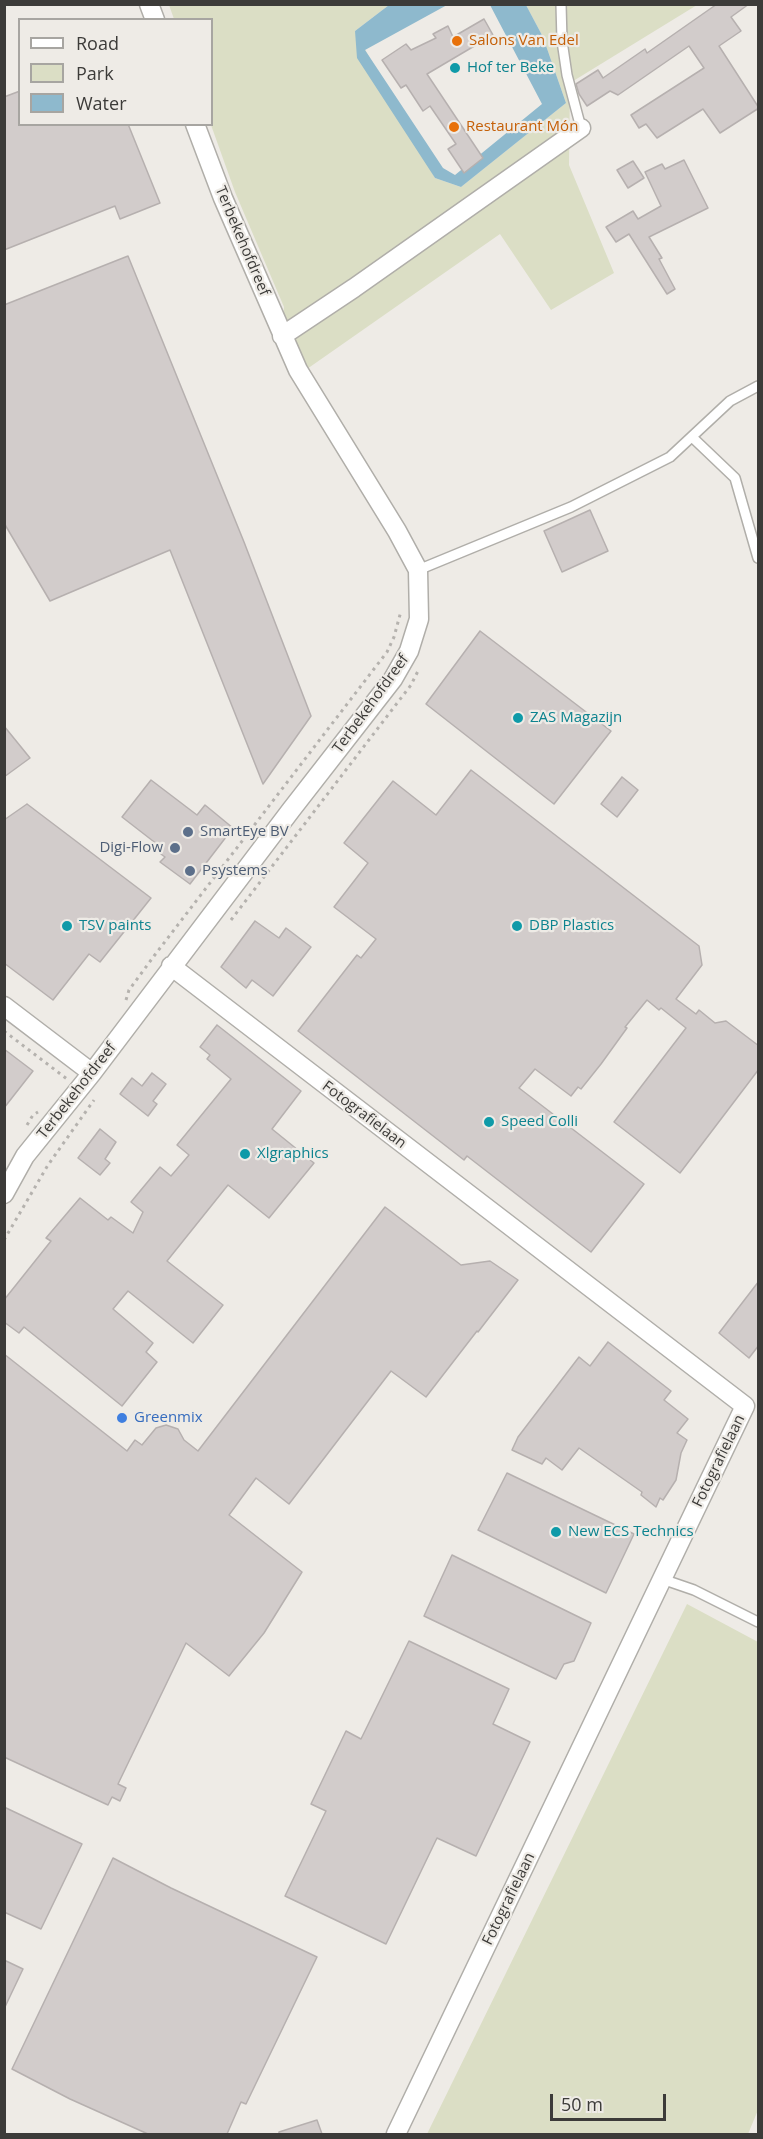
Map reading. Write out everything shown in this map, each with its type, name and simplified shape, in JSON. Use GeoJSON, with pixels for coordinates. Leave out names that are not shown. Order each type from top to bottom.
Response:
{"type":"FeatureCollection","features":[{"type":"Feature","properties":{"kind":"street","name":"Terbekehofdreef"},"geometry":{"type":"LineString","coordinates":[[4,1194],[25,1156],[92,1073],[171,966],[393,679],[410,651],[419,619],[418,570],[397,531],[298,370],[223,198],[196,126]]}},
{"type":"Feature","properties":{"kind":"street"},"geometry":{"type":"LineString","coordinates":[[282,336],[581,128]]}},
{"type":"Feature","properties":{"kind":"street","name":"Fotografielaan"},"geometry":{"type":"LineString","coordinates":[[171,966],[745,1406],[396,2134]]}},
{"type":"Feature","properties":{"kind":"street"},"geometry":{"type":"LineString","coordinates":[[4,1006],[92,1073]]}},
{"type":"Feature","properties":{"kind":"lane"},"geometry":{"type":"LineString","coordinates":[[561,4],[562,41],[567,75],[581,128]]}},
{"type":"Feature","properties":{"kind":"lane"},"geometry":{"type":"LineString","coordinates":[[418,570],[571,507],[670,457],[730,401],[759,386]]}},
{"type":"Feature","properties":{"kind":"lane"},"geometry":{"type":"LineString","coordinates":[[692,437],[735,478],[759,558]]}},
{"type":"Feature","properties":{"kind":"lane"},"geometry":{"type":"LineString","coordinates":[[662,1579],[694,1590],[759,1622]]}},
{"type":"Feature","properties":{"kind":"path"},"geometry":{"type":"LineString","coordinates":[[126,1002],[129,990],[387,652],[394,637],[402,605]]}},
{"type":"Feature","properties":{"kind":"path"},"geometry":{"type":"LineString","coordinates":[[4,1031],[69,1081]]}},
{"type":"Feature","properties":{"kind":"path"},"geometry":{"type":"LineString","coordinates":[[4,1240],[48,1165],[96,1097]]}},
{"type":"Feature","properties":{"kind":"green space"},"geometry":{"type":"Polygon","coordinates":[[[169,5],[389,5],[355,31],[435,178],[461,187],[566,103],[543,37],[526,5],[697,5],[570,83],[569,165],[614,273],[551,310],[500,234],[307,369],[282,336],[284,307],[235,192],[211,126],[213,18],[174,18],[169,5]]]}},
{"type":"Feature","properties":{"kind":"green space"},"geometry":{"type":"Polygon","coordinates":[[[687,1604],[758,1642],[758,2110],[748,2134],[427,2134],[687,1604]]]}},
{"type":"Feature","properties":{"kind":"water"},"geometry":{"type":"Polygon","coordinates":[[[389,5],[447,5],[365,50],[443,168],[455,175],[542,104],[490,5],[526,5],[543,37],[566,103],[461,187],[435,178],[357,58],[355,31],[389,5]]]}},
{"type":"Feature","properties":{"kind":"building"},"geometry":{"type":"Polygon","coordinates":[[[717,4],[749,4],[731,17],[741,31],[719,46],[759,108],[720,133],[703,109],[657,138],[646,124],[639,128],[631,115],[704,68],[689,46],[618,95],[610,91],[587,106],[576,84],[598,70],[603,78],[645,49],[647,53],[717,4]]]}},
{"type":"Feature","properties":{"kind":"building"},"geometry":{"type":"Polygon","coordinates":[[[484,19],[493,35],[427,74],[483,158],[464,173],[448,149],[456,144],[430,106],[423,111],[406,85],[401,88],[382,60],[406,44],[411,50],[436,38],[433,34],[448,26],[453,37],[484,19]]]}},
{"type":"Feature","properties":{"kind":"building"},"geometry":{"type":"Polygon","coordinates":[[[18,92],[18,126],[129,126],[160,203],[120,219],[115,206],[4,250],[4,97],[18,92]]]}},
{"type":"Feature","properties":{"kind":"building"},"geometry":{"type":"Polygon","coordinates":[[[684,160],[708,208],[649,237],[662,258],[659,259],[675,289],[667,294],[629,234],[616,242],[606,227],[633,211],[638,219],[661,206],[645,172],[662,164],[665,169],[684,160]]]}},
{"type":"Feature","properties":{"kind":"building"},"geometry":{"type":"Polygon","coordinates":[[[633,161],[644,178],[628,188],[617,170],[633,161]]]}},
{"type":"Feature","properties":{"kind":"building"},"geometry":{"type":"Polygon","coordinates":[[[128,256],[244,542],[311,716],[263,784],[170,550],[50,601],[4,523],[4,305],[128,256]]]}},
{"type":"Feature","properties":{"kind":"building"},"geometry":{"type":"Polygon","coordinates":[[[590,510],[608,551],[562,572],[544,531],[590,510]]]}},
{"type":"Feature","properties":{"kind":"building","name":"ZAS Magazijn"},"geometry":{"type":"Polygon","coordinates":[[[480,631],[611,731],[554,804],[426,704],[480,631]]]}},
{"type":"Feature","properties":{"kind":"building"},"geometry":{"type":"Polygon","coordinates":[[[4,726],[30,758],[4,777],[4,726]]]}},
{"type":"Feature","properties":{"kind":"building"},"geometry":{"type":"Polygon","coordinates":[[[471,770],[699,946],[702,965],[676,999],[696,1014],[699,1010],[715,1023],[726,1021],[759,1046],[759,1069],[680,1173],[614,1122],[686,1028],[647,1000],[625,1027],[627,1028],[601,1064],[581,1089],[578,1087],[571,1096],[535,1069],[519,1088],[644,1184],[591,1252],[467,1156],[464,1160],[298,1031],[357,955],[361,958],[376,939],[334,907],[368,863],[344,843],[393,781],[436,815],[471,770]]]}},
{"type":"Feature","properties":{"kind":"building"},"geometry":{"type":"Polygon","coordinates":[[[622,777],[638,790],[617,817],[601,804],[622,777]]]}},
{"type":"Feature","properties":{"kind":"building"},"geometry":{"type":"Polygon","coordinates":[[[151,780],[197,815],[205,805],[233,828],[190,884],[160,862],[165,857],[158,852],[162,848],[122,817],[151,780]]]}},
{"type":"Feature","properties":{"kind":"building","name":"TSV paints"},"geometry":{"type":"Polygon","coordinates":[[[27,804],[151,898],[100,962],[89,954],[53,1000],[4,963],[4,820],[27,804]]]}},
{"type":"Feature","properties":{"kind":"building"},"geometry":{"type":"Polygon","coordinates":[[[255,921],[279,938],[286,928],[311,947],[273,996],[252,980],[246,988],[221,967],[255,921]]]}},
{"type":"Feature","properties":{"kind":"building"},"geometry":{"type":"Polygon","coordinates":[[[217,1025],[301,1091],[272,1129],[314,1163],[269,1218],[228,1185],[167,1261],[223,1305],[193,1343],[128,1291],[113,1309],[153,1343],[146,1352],[157,1362],[122,1406],[24,1327],[19,1333],[4,1322],[4,1300],[51,1241],[46,1238],[80,1198],[108,1220],[111,1217],[133,1233],[143,1212],[131,1202],[160,1167],[171,1176],[189,1155],[177,1145],[231,1079],[207,1059],[210,1055],[200,1047],[217,1025]]]}},
{"type":"Feature","properties":{"kind":"building"},"geometry":{"type":"Polygon","coordinates":[[[4,1049],[33,1071],[4,1108],[4,1049]]]}},
{"type":"Feature","properties":{"kind":"building"},"geometry":{"type":"Polygon","coordinates":[[[152,1073],[166,1084],[153,1101],[157,1104],[148,1116],[120,1094],[132,1078],[142,1086],[152,1073]]]}},
{"type":"Feature","properties":{"kind":"building"},"geometry":{"type":"Polygon","coordinates":[[[100,1129],[116,1142],[105,1159],[110,1163],[100,1175],[78,1158],[100,1129]]]}},
{"type":"Feature","properties":{"kind":"building"},"geometry":{"type":"Polygon","coordinates":[[[385,1207],[461,1265],[490,1261],[518,1280],[426,1397],[391,1371],[289,1504],[256,1478],[229,1515],[302,1572],[264,1633],[229,1676],[186,1643],[118,1784],[126,1788],[120,1801],[112,1797],[108,1805],[4,1757],[4,1354],[127,1451],[135,1440],[142,1445],[156,1428],[166,1425],[178,1429],[184,1440],[198,1451],[385,1207]]]}},
{"type":"Feature","properties":{"kind":"building"},"geometry":{"type":"Polygon","coordinates":[[[759,1281],[759,1345],[749,1358],[719,1333],[759,1281]]]}},
{"type":"Feature","properties":{"kind":"building"},"geometry":{"type":"Polygon","coordinates":[[[608,1342],[671,1391],[664,1400],[688,1419],[677,1433],[687,1440],[681,1453],[676,1480],[663,1500],[660,1498],[656,1507],[641,1495],[642,1492],[579,1448],[562,1470],[546,1458],[542,1464],[512,1450],[518,1437],[579,1357],[590,1366],[608,1342]]]}},
{"type":"Feature","properties":{"kind":"building","name":"New ECS Technics"},"geometry":{"type":"Polygon","coordinates":[[[507,1473],[634,1534],[606,1593],[478,1530],[507,1473]]]}},
{"type":"Feature","properties":{"kind":"building"},"geometry":{"type":"Polygon","coordinates":[[[452,1555],[591,1623],[574,1661],[564,1664],[556,1679],[424,1616],[452,1555]]]}},
{"type":"Feature","properties":{"kind":"building"},"geometry":{"type":"Polygon","coordinates":[[[409,1641],[509,1689],[493,1724],[530,1742],[476,1856],[437,1838],[386,1944],[285,1896],[326,1811],[311,1804],[346,1731],[361,1739],[409,1641]]]}},
{"type":"Feature","properties":{"kind":"building"},"geometry":{"type":"Polygon","coordinates":[[[4,1807],[82,1844],[41,1929],[4,1912],[4,1807]]]}},
{"type":"Feature","properties":{"kind":"building"},"geometry":{"type":"Polygon","coordinates":[[[113,1858],[317,1957],[246,2104],[241,2102],[227,2134],[148,2134],[70,2099],[12,2069],[113,1858]]]}},
{"type":"Feature","properties":{"kind":"building"},"geometry":{"type":"Polygon","coordinates":[[[4,1960],[23,1969],[4,2009],[4,1960]]]}},
{"type":"Feature","properties":{"kind":"building"},"geometry":{"type":"Polygon","coordinates":[[[317,2120],[322,2134],[279,2134],[279,2132],[317,2120]]]}},
{"type":"Feature","properties":{"kind":"place","name":"Salons Van Edel"},"geometry":{"type":"Point","coordinates":[457,41]}},
{"type":"Feature","properties":{"kind":"place","name":"Hof ter Beke"},"geometry":{"type":"Point","coordinates":[455,68]}},
{"type":"Feature","properties":{"kind":"place","name":"Restaurant Món"},"geometry":{"type":"Point","coordinates":[454,127]}},
{"type":"Feature","properties":{"kind":"place","name":"ZAS Magazijn"},"geometry":{"type":"Point","coordinates":[518,718]}},
{"type":"Feature","properties":{"kind":"place","name":"SmartEye BV"},"geometry":{"type":"Point","coordinates":[188,832]}},
{"type":"Feature","properties":{"kind":"place","name":"Digi-Flow"},"geometry":{"type":"Point","coordinates":[175,848]}},
{"type":"Feature","properties":{"kind":"place","name":"Psystems"},"geometry":{"type":"Point","coordinates":[190,871]}},
{"type":"Feature","properties":{"kind":"place","name":"TSV paints"},"geometry":{"type":"Point","coordinates":[67,926]}},
{"type":"Feature","properties":{"kind":"place","name":"DBP Plastics"},"geometry":{"type":"Point","coordinates":[517,926]}},
{"type":"Feature","properties":{"kind":"place","name":"Speed Colli"},"geometry":{"type":"Point","coordinates":[489,1122]}},
{"type":"Feature","properties":{"kind":"place","name":"Xlgraphics"},"geometry":{"type":"Point","coordinates":[245,1154]}},
{"type":"Feature","properties":{"kind":"place","name":"Greenmix"},"geometry":{"type":"Point","coordinates":[122,1418]}},
{"type":"Feature","properties":{"kind":"place","name":"New ECS Technics"},"geometry":{"type":"Point","coordinates":[556,1532]}}]}
